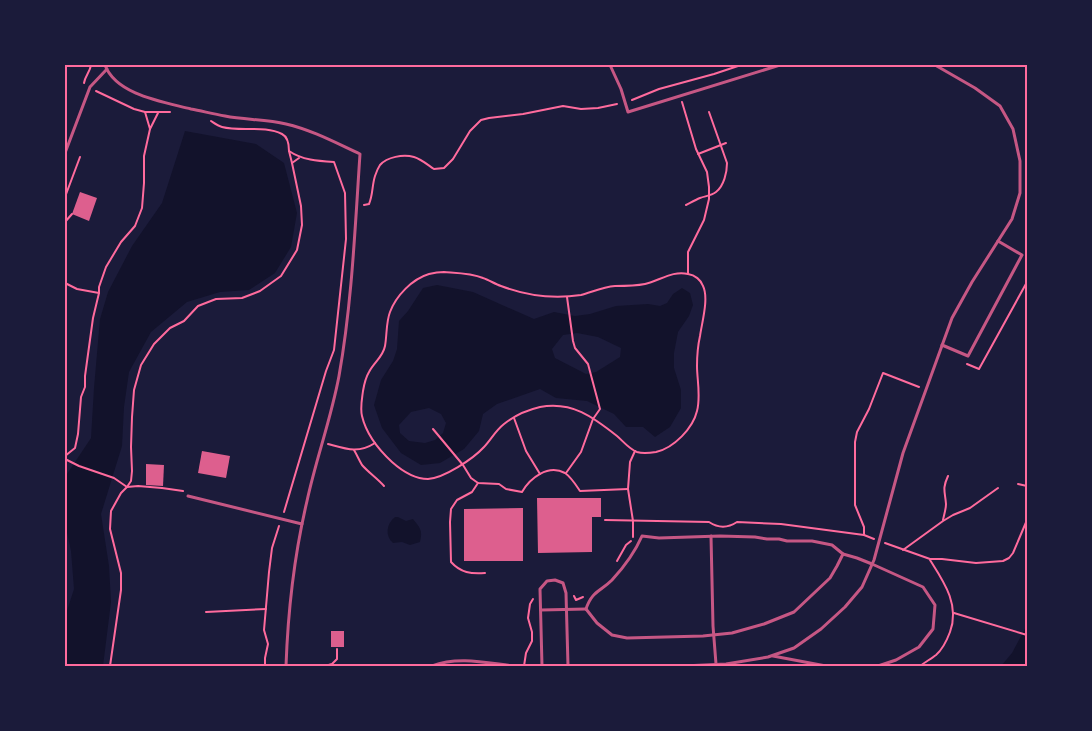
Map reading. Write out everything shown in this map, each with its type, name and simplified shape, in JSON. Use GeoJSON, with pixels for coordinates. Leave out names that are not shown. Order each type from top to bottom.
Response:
{"type":"FeatureCollection","features":[{"type":"Feature","properties":{"kind":"lane"},"geometry":{"type":"LineString","coordinates":[[610,65],[621,89],[628,112],[780,65]]}},
{"type":"Feature","properties":{"kind":"lane"},"geometry":{"type":"LineString","coordinates":[[683,666],[735,662],[772,655],[794,648],[821,629],[845,608],[862,587],[872,564],[903,453],[942,345],[956,311],[1012,218],[1020,193],[1020,161],[1013,129],[1000,106],[975,88],[935,65]]}},
{"type":"Feature","properties":{"kind":"lane"},"geometry":{"type":"LineString","coordinates":[[65,153],[90,88],[106,67],[115,79],[130,90],[146,97],[224,116],[284,123],[314,133],[360,154],[347,325],[338,377],[302,524],[292,583],[286,666]]}},
{"type":"Feature","properties":{"kind":"lane"},"geometry":{"type":"LineString","coordinates":[[942,345],[968,356],[1009,280],[1022,255],[998,241]]}},
{"type":"Feature","properties":{"kind":"lane"},"geometry":{"type":"LineString","coordinates":[[188,496],[302,524]]}},
{"type":"Feature","properties":{"kind":"lane"},"geometry":{"type":"LineString","coordinates":[[586,609],[591,597],[612,580],[634,551],[642,536],[659,538],[755,537],[787,541],[812,541],[832,546],[843,554],[872,564],[922,587],[935,605],[933,630],[919,647],[896,660],[878,666]]}},
{"type":"Feature","properties":{"kind":"lane"},"geometry":{"type":"LineString","coordinates":[[711,536],[711,582],[716,664]]}},
{"type":"Feature","properties":{"kind":"lane"},"geometry":{"type":"LineString","coordinates":[[586,609],[597,623],[612,635],[627,638],[694,636],[732,632],[764,624],[794,612],[830,578],[843,554]]}},
{"type":"Feature","properties":{"kind":"lane"},"geometry":{"type":"LineString","coordinates":[[542,666],[540,589],[546,581],[555,580],[563,583],[566,593],[568,666]]}},
{"type":"Feature","properties":{"kind":"lane"},"geometry":{"type":"LineString","coordinates":[[541,610],[586,609]]}},
{"type":"Feature","properties":{"kind":"lane"},"geometry":{"type":"LineString","coordinates":[[772,655],[826,666]]}},
{"type":"Feature","properties":{"kind":"lane"},"geometry":{"type":"LineString","coordinates":[[432,666],[465,660],[514,666]]}},
{"type":"Feature","properties":{"kind":"path"},"geometry":{"type":"LineString","coordinates":[[91,65],[90,70],[85,76],[84,83],[90,88],[134,110],[174,112]]}},
{"type":"Feature","properties":{"kind":"path"},"geometry":{"type":"LineString","coordinates":[[357,205],[369,204],[372,198],[374,177],[380,165],[389,159],[400,156],[414,157],[434,169],[444,168],[453,159],[470,131],[481,120],[563,106],[581,109],[598,108],[624,102],[659,88],[741,65]]}},
{"type":"Feature","properties":{"kind":"path"},"geometry":{"type":"LineString","coordinates":[[677,84],[698,154],[707,172],[709,196],[704,220],[688,252],[688,274]]}},
{"type":"Feature","properties":{"kind":"path"},"geometry":{"type":"LineString","coordinates":[[145,112],[150,130]]}},
{"type":"Feature","properties":{"kind":"path"},"geometry":{"type":"LineString","coordinates":[[159,112],[150,130],[144,156],[142,208],[135,226],[121,242],[106,267],[98,287],[85,376],[85,388],[81,397],[78,434],[75,448],[65,458],[79,466],[114,478],[127,487],[138,486],[187,491]]}},
{"type":"Feature","properties":{"kind":"path"},"geometry":{"type":"LineString","coordinates":[[686,205],[699,198],[716,193],[727,170],[722,145],[709,112]]}},
{"type":"Feature","properties":{"kind":"path"},"geometry":{"type":"LineString","coordinates":[[110,666],[122,590],[121,573],[110,529],[111,511],[131,480],[134,390],[141,365],[154,344],[170,328],[184,321],[198,306],[216,299],[242,298],[260,291],[281,276],[297,250],[302,225],[301,206],[289,151],[289,142],[283,134],[266,130],[245,130],[220,126],[204,118]]}},
{"type":"Feature","properties":{"kind":"path"},"geometry":{"type":"LineString","coordinates":[[698,154],[726,143]]}},
{"type":"Feature","properties":{"kind":"path"},"geometry":{"type":"LineString","coordinates":[[265,666],[268,644],[264,630],[272,548],[287,504],[326,370],[334,350],[346,238],[345,193],[334,162],[300,157],[289,151]]}},
{"type":"Feature","properties":{"kind":"path"},"geometry":{"type":"LineString","coordinates":[[65,197],[80,157]]}},
{"type":"Feature","properties":{"kind":"path"},"geometry":{"type":"LineString","coordinates":[[292,163],[300,157]]}},
{"type":"Feature","properties":{"kind":"path"},"geometry":{"type":"LineString","coordinates":[[65,222],[72,214]]}},
{"type":"Feature","properties":{"kind":"path"},"geometry":{"type":"LineString","coordinates":[[444,272],[463,273],[482,277],[499,286],[519,292],[552,297],[567,297],[613,286],[641,285],[655,282],[678,273],[688,274],[695,276],[705,289],[697,364],[699,394],[697,411],[692,423],[686,432],[669,448],[658,452],[645,453],[634,451],[606,427],[584,413],[571,408],[556,406],[540,407],[522,413],[504,424],[474,457],[463,465],[427,479],[414,476],[398,468],[375,443],[366,426],[362,415],[364,386],[369,371],[384,352],[390,312],[399,296],[411,283],[427,274],[444,272]]}},
{"type":"Feature","properties":{"kind":"path"},"geometry":{"type":"LineString","coordinates":[[65,282],[77,289],[98,293]]}},
{"type":"Feature","properties":{"kind":"path"},"geometry":{"type":"LineString","coordinates":[[964,362],[979,369],[1027,282]]}},
{"type":"Feature","properties":{"kind":"path"},"geometry":{"type":"LineString","coordinates":[[566,473],[581,452],[593,419],[600,409],[588,364],[575,348],[567,297]]}},
{"type":"Feature","properties":{"kind":"path"},"geometry":{"type":"LineString","coordinates":[[864,535],[864,527],[855,505],[855,442],[857,432],[869,409],[883,373],[926,390]]}},
{"type":"Feature","properties":{"kind":"path"},"geometry":{"type":"LineString","coordinates":[[514,418],[526,451],[540,474]]}},
{"type":"Feature","properties":{"kind":"path"},"geometry":{"type":"LineString","coordinates":[[433,429],[463,465],[471,478],[478,483],[499,484],[506,489],[522,492],[532,479],[540,474],[558,471],[566,473],[580,491],[628,489]]}},
{"type":"Feature","properties":{"kind":"path"},"geometry":{"type":"LineString","coordinates":[[323,443],[347,450],[357,450],[375,443]]}},
{"type":"Feature","properties":{"kind":"path"},"geometry":{"type":"LineString","coordinates":[[354,450],[362,465],[378,478],[384,486]]}},
{"type":"Feature","properties":{"kind":"path"},"geometry":{"type":"LineString","coordinates":[[615,565],[626,545],[633,539],[633,521],[628,489],[630,462],[634,451]]}},
{"type":"Feature","properties":{"kind":"path"},"geometry":{"type":"LineString","coordinates":[[943,521],[946,506],[944,484],[948,476]]}},
{"type":"Feature","properties":{"kind":"path"},"geometry":{"type":"LineString","coordinates":[[478,483],[472,492],[457,500],[451,509],[451,562],[456,568],[467,572],[485,573]]}},
{"type":"Feature","properties":{"kind":"path"},"geometry":{"type":"LineString","coordinates":[[1018,484],[1027,486]]}},
{"type":"Feature","properties":{"kind":"path"},"geometry":{"type":"LineString","coordinates":[[903,550],[943,521],[970,508],[998,488]]}},
{"type":"Feature","properties":{"kind":"path"},"geometry":{"type":"LineString","coordinates":[[920,666],[937,654],[947,641],[954,613],[951,597],[944,581],[930,559]]}},
{"type":"Feature","properties":{"kind":"path"},"geometry":{"type":"LineString","coordinates":[[573,590],[576,600],[582,598],[586,593]]}},
{"type":"Feature","properties":{"kind":"path"},"geometry":{"type":"LineString","coordinates":[[524,666],[526,653],[532,641],[532,632],[528,618],[533,598]]}},
{"type":"Feature","properties":{"kind":"path"},"geometry":{"type":"LineString","coordinates":[[206,612],[266,608]]}},
{"type":"Feature","properties":{"kind":"path"},"geometry":{"type":"LineString","coordinates":[[954,613],[1027,635]]}},
{"type":"Feature","properties":{"kind":"path"},"geometry":{"type":"LineString","coordinates":[[325,666],[332,664],[337,659],[338,649]]}},
{"type":"Feature","properties":{"kind":"shaded area"},"geometry":{"type":"Polygon","coordinates":[[[185,131],[256,144],[284,163],[297,213],[291,247],[275,273],[249,290],[220,292],[187,302],[151,332],[129,372],[124,407],[122,446],[101,514],[109,566],[111,602],[103,666],[65,666],[65,617],[74,589],[71,551],[65,523],[65,483],[67,474],[91,438],[100,319],[108,292],[132,246],[162,203],[185,131]]]}},
{"type":"Feature","properties":{"kind":"shaded area"},"geometry":{"type":"Polygon","coordinates":[[[437,285],[473,292],[534,319],[554,312],[575,316],[590,314],[616,306],[648,304],[660,306],[667,303],[673,294],[682,288],[690,293],[693,305],[689,316],[678,332],[674,353],[674,368],[681,390],[681,408],[670,427],[655,437],[643,427],[626,427],[614,414],[587,401],[556,398],[540,389],[497,404],[483,414],[479,431],[464,449],[440,463],[421,465],[401,453],[382,428],[374,405],[381,380],[393,361],[397,349],[399,321],[423,288],[437,285]],[[577,333],[563,335],[552,349],[555,358],[586,374],[596,372],[620,357],[621,348],[598,337],[577,333]],[[429,408],[411,412],[399,425],[400,433],[409,441],[425,443],[435,440],[443,433],[446,423],[441,414],[429,408]]]}},
{"type":"Feature","properties":{"kind":"shaded area"},"geometry":{"type":"Polygon","coordinates":[[[395,517],[406,521],[413,519],[420,529],[420,542],[410,545],[402,542],[393,543],[390,540],[388,526],[395,517]]]}},
{"type":"Feature","properties":{"kind":"shaded area"},"geometry":{"type":"Polygon","coordinates":[[[1027,625],[1027,666],[1001,666],[1012,653],[1027,625]]]}},
{"type":"Feature","properties":{"kind":"building"},"geometry":{"type":"Polygon","coordinates":[[[80,192],[97,198],[89,221],[72,214],[80,192]]]}},
{"type":"Feature","properties":{"kind":"building"},"geometry":{"type":"Polygon","coordinates":[[[202,451],[230,456],[226,478],[198,473],[202,451]]]}},
{"type":"Feature","properties":{"kind":"building"},"geometry":{"type":"Polygon","coordinates":[[[146,464],[164,465],[163,486],[146,485],[146,464]]]}},
{"type":"Feature","properties":{"kind":"building"},"geometry":{"type":"Polygon","coordinates":[[[537,498],[601,498],[601,517],[592,517],[592,552],[538,553],[537,498]]]}},
{"type":"Feature","properties":{"kind":"building"},"geometry":{"type":"Polygon","coordinates":[[[523,508],[523,561],[464,561],[464,509],[523,508]]]}},
{"type":"Feature","properties":{"kind":"building"},"geometry":{"type":"Polygon","coordinates":[[[331,631],[344,631],[344,647],[331,647],[331,631]]]}}]}
